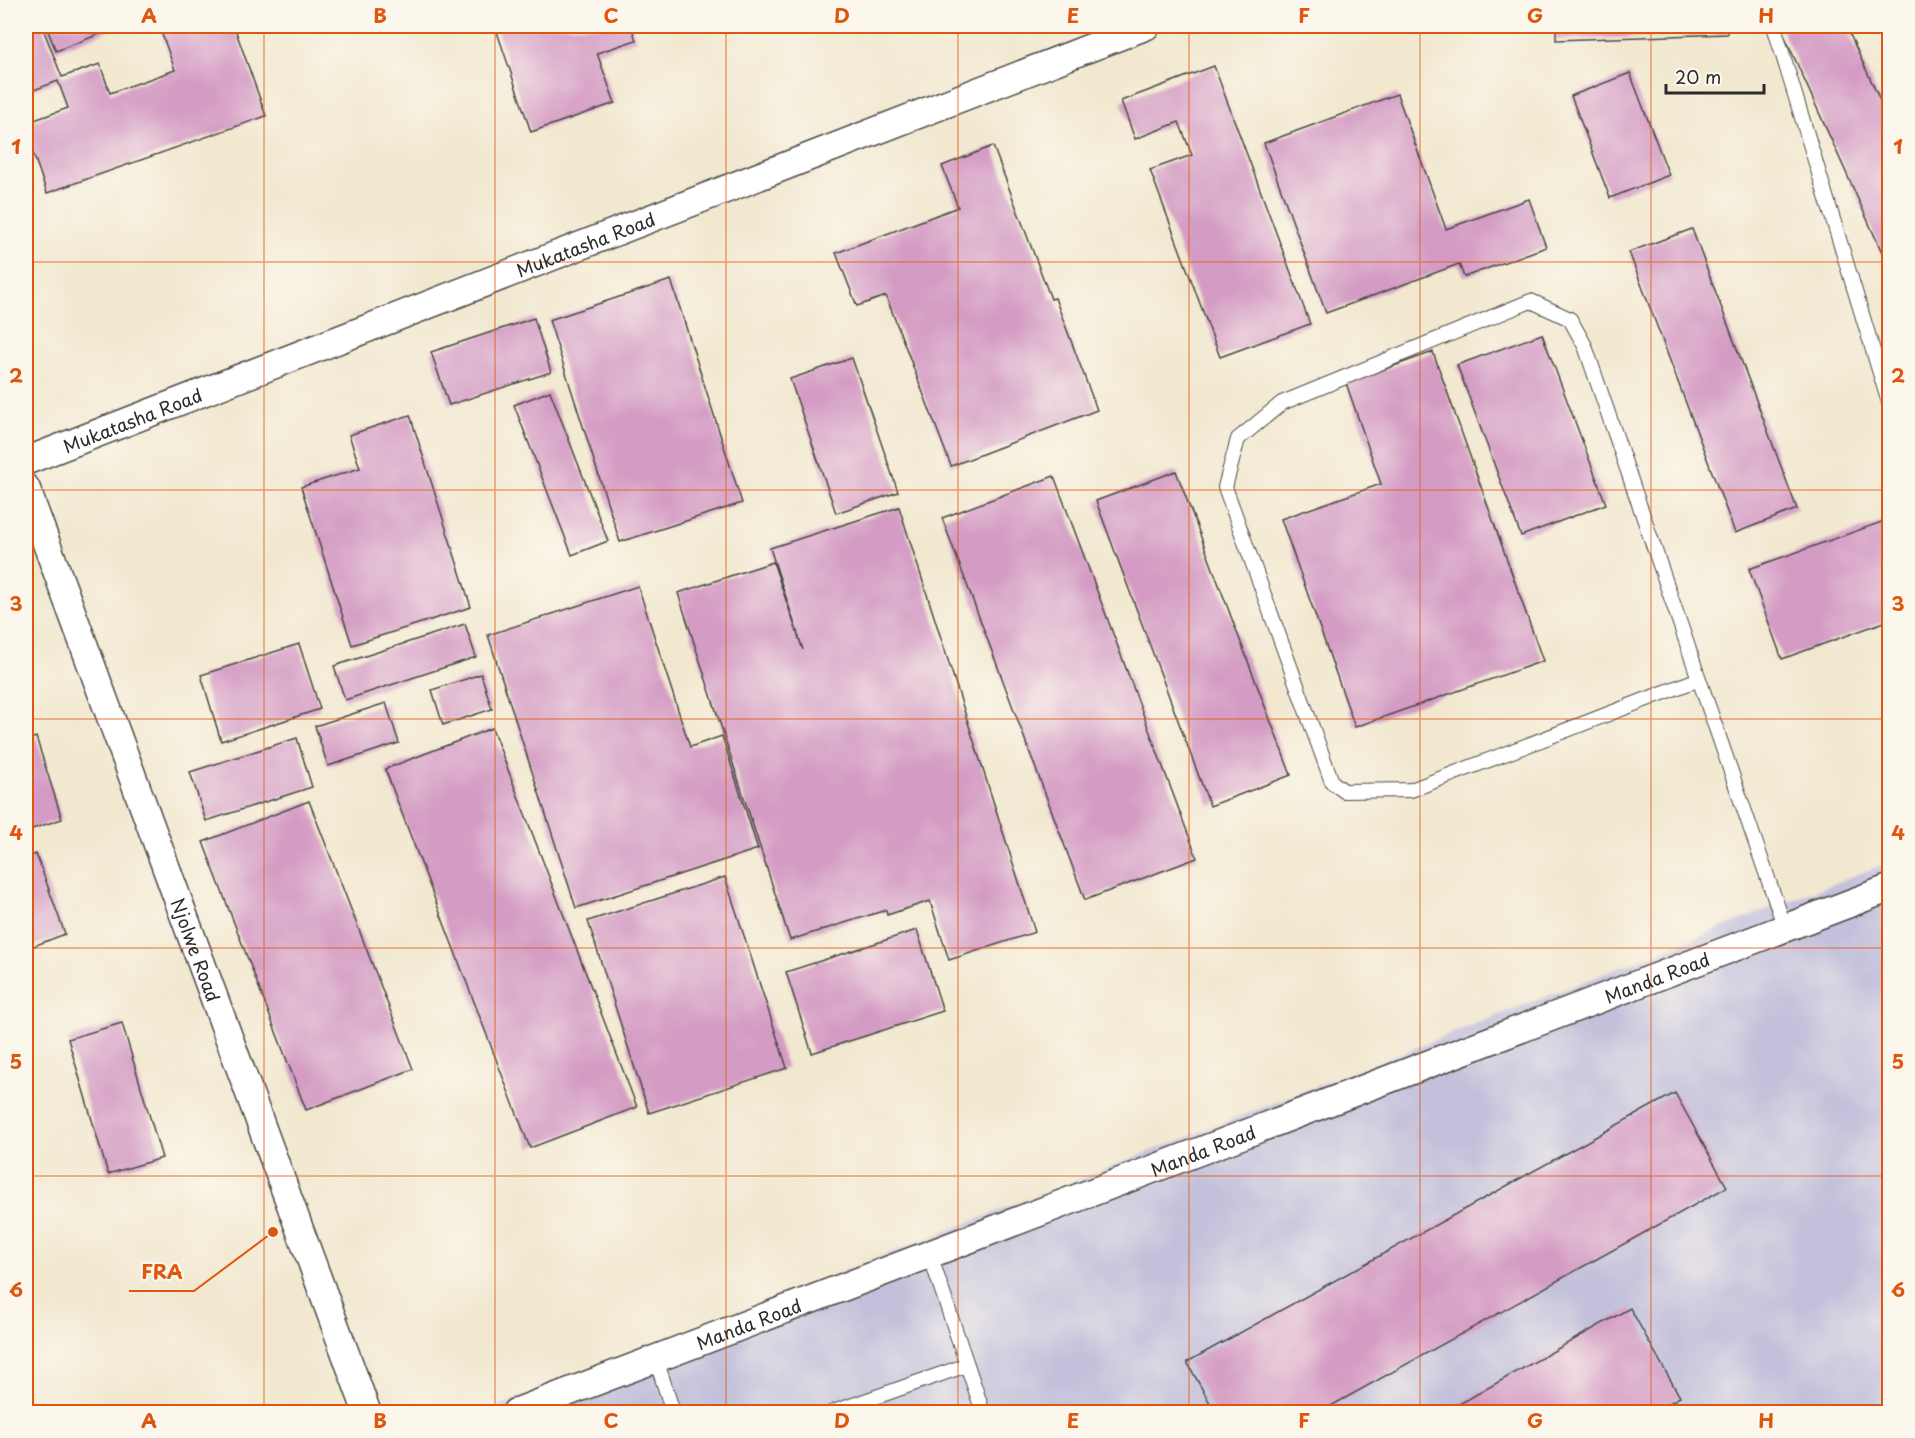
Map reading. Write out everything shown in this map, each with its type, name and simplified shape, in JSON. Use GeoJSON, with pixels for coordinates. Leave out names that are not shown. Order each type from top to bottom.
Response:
{"type":"FeatureCollection","features":[{"type":"Feature","properties":{"kind":"street","name":"Mukatasha Road"},"geometry":{"type":"LineString","coordinates":[[26,461],[1146,26]]}},
{"type":"Feature","properties":{"kind":"street","name":"Njolwe Road"},"geometry":{"type":"LineString","coordinates":[[26,488],[367,1413]]}},
{"type":"Feature","properties":{"kind":"street","name":"Manda Road"},"geometry":{"type":"LineString","coordinates":[[516,1413],[1890,888]]}},
{"type":"Feature","properties":{"kind":"lane"},"geometry":{"type":"LineString","coordinates":[[1774,26],[1890,406]]}},
{"type":"Feature","properties":{"kind":"lane"},"geometry":{"type":"LineString","coordinates":[[1699,679],[1412,790],[1344,791],[1332,782],[1225,487],[1238,439],[1282,404],[1531,301],[1570,319],[1585,346],[1785,928]]}},
{"type":"Feature","properties":{"kind":"lane"},"geometry":{"type":"LineString","coordinates":[[930,1255],[983,1413]]}},
{"type":"Feature","properties":{"kind":"lane"},"geometry":{"type":"LineString","coordinates":[[657,1359],[673,1413]]}},
{"type":"Feature","properties":{"kind":"lane"},"geometry":{"type":"LineString","coordinates":[[833,1413],[967,1365]]}},
{"type":"Feature","properties":{"kind":"shaded area"},"geometry":{"type":"Polygon","coordinates":[[[1889,862],[1889,1412],[485,1412],[1889,862]]]}},
{"type":"Feature","properties":{"kind":"building"},"geometry":{"type":"Polygon","coordinates":[[[42,26],[62,77],[100,64],[110,93],[175,70],[159,26],[234,26],[266,116],[47,193],[26,133],[26,123],[68,108],[58,81],[26,93],[26,32],[42,26]]]}},
{"type":"Feature","properties":{"kind":"building"},"geometry":{"type":"Polygon","coordinates":[[[46,26],[120,26],[56,51],[46,26]]]}},
{"type":"Feature","properties":{"kind":"building"},"geometry":{"type":"Polygon","coordinates":[[[495,26],[631,26],[636,40],[597,53],[615,103],[531,132],[495,26]]]}},
{"type":"Feature","properties":{"kind":"building"},"geometry":{"type":"Polygon","coordinates":[[[1556,26],[1727,26],[1727,34],[1556,40],[1556,26]]]}},
{"type":"Feature","properties":{"kind":"building"},"geometry":{"type":"Polygon","coordinates":[[[1780,26],[1846,26],[1890,122],[1890,270],[1780,26]]]}},
{"type":"Feature","properties":{"kind":"building"},"geometry":{"type":"Polygon","coordinates":[[[1214,66],[1310,324],[1220,357],[1150,170],[1192,155],[1179,122],[1135,139],[1121,101],[1214,66]]]}},
{"type":"Feature","properties":{"kind":"building"},"geometry":{"type":"Polygon","coordinates":[[[1630,73],[1669,175],[1610,198],[1571,96],[1630,73]]]}},
{"type":"Feature","properties":{"kind":"building"},"geometry":{"type":"Polygon","coordinates":[[[1397,94],[1446,229],[1529,199],[1546,247],[1464,277],[1459,264],[1326,313],[1264,143],[1397,94]]]}},
{"type":"Feature","properties":{"kind":"building"},"geometry":{"type":"Polygon","coordinates":[[[993,146],[1051,299],[1055,298],[1097,410],[951,466],[886,296],[857,306],[836,253],[958,207],[942,166],[993,146]]]}},
{"type":"Feature","properties":{"kind":"building"},"geometry":{"type":"Polygon","coordinates":[[[1692,229],[1797,509],[1735,533],[1629,252],[1692,229]]]}},
{"type":"Feature","properties":{"kind":"building"},"geometry":{"type":"Polygon","coordinates":[[[671,280],[742,503],[620,542],[549,320],[671,280]]]}},
{"type":"Feature","properties":{"kind":"building"},"geometry":{"type":"Polygon","coordinates":[[[534,318],[551,372],[449,405],[431,352],[534,318]]]}},
{"type":"Feature","properties":{"kind":"building"},"geometry":{"type":"Polygon","coordinates":[[[1542,334],[1606,504],[1521,536],[1457,365],[1542,334]]]}},
{"type":"Feature","properties":{"kind":"building"},"geometry":{"type":"Polygon","coordinates":[[[1433,352],[1543,661],[1355,727],[1281,519],[1381,484],[1346,383],[1433,352]]]}},
{"type":"Feature","properties":{"kind":"building"},"geometry":{"type":"Polygon","coordinates":[[[852,358],[898,492],[836,513],[790,379],[852,358]]]}},
{"type":"Feature","properties":{"kind":"building"},"geometry":{"type":"Polygon","coordinates":[[[550,391],[608,541],[572,555],[514,405],[550,391]]]}},
{"type":"Feature","properties":{"kind":"building"},"geometry":{"type":"Polygon","coordinates":[[[410,415],[471,607],[352,645],[301,487],[360,468],[349,435],[410,415]]]}},
{"type":"Feature","properties":{"kind":"building"},"geometry":{"type":"Polygon","coordinates":[[[1176,471],[1291,775],[1210,806],[1096,501],[1176,471]]]}},
{"type":"Feature","properties":{"kind":"building"},"geometry":{"type":"Polygon","coordinates":[[[1054,476],[1197,858],[1085,900],[942,518],[1054,476]]]}},
{"type":"Feature","properties":{"kind":"building"},"geometry":{"type":"Polygon","coordinates":[[[899,507],[1035,932],[949,960],[930,901],[887,915],[886,910],[790,940],[678,593],[773,562],[803,650],[770,548],[899,507]]]}},
{"type":"Feature","properties":{"kind":"building"},"geometry":{"type":"Polygon","coordinates":[[[1890,519],[1890,620],[1782,659],[1749,569],[1890,519]]]}},
{"type":"Feature","properties":{"kind":"building"},"geometry":{"type":"Polygon","coordinates":[[[638,586],[690,747],[722,736],[758,849],[576,908],[488,635],[638,586]]]}},
{"type":"Feature","properties":{"kind":"building"},"geometry":{"type":"Polygon","coordinates":[[[465,624],[476,657],[345,700],[334,666],[465,624]]]}},
{"type":"Feature","properties":{"kind":"building"},"geometry":{"type":"Polygon","coordinates":[[[299,644],[320,709],[221,741],[201,675],[299,644]]]}},
{"type":"Feature","properties":{"kind":"building"},"geometry":{"type":"Polygon","coordinates":[[[481,674],[492,709],[443,725],[432,690],[481,674]]]}},
{"type":"Feature","properties":{"kind":"building"},"geometry":{"type":"Polygon","coordinates":[[[26,698],[32,714],[26,717],[26,698]]]}},
{"type":"Feature","properties":{"kind":"building"},"geometry":{"type":"Polygon","coordinates":[[[386,703],[399,743],[328,766],[315,726],[386,703]]]}},
{"type":"Feature","properties":{"kind":"building"},"geometry":{"type":"Polygon","coordinates":[[[492,728],[637,1107],[530,1148],[385,769],[492,728]]]}},
{"type":"Feature","properties":{"kind":"building"},"geometry":{"type":"Polygon","coordinates":[[[36,737],[62,819],[26,831],[26,741],[36,737]]]}},
{"type":"Feature","properties":{"kind":"building"},"geometry":{"type":"Polygon","coordinates":[[[297,738],[312,787],[206,821],[190,772],[297,738]]]}},
{"type":"Feature","properties":{"kind":"building"},"geometry":{"type":"Polygon","coordinates":[[[309,801],[413,1069],[306,1110],[203,842],[309,801]]]}},
{"type":"Feature","properties":{"kind":"building"},"geometry":{"type":"Polygon","coordinates":[[[36,854],[65,934],[26,949],[26,858],[36,854]]]}},
{"type":"Feature","properties":{"kind":"building"},"geometry":{"type":"Polygon","coordinates":[[[725,877],[787,1068],[649,1113],[588,921],[725,877]]]}},
{"type":"Feature","properties":{"kind":"building"},"geometry":{"type":"Polygon","coordinates":[[[917,930],[943,1011],[812,1053],[786,972],[917,930]]]}},
{"type":"Feature","properties":{"kind":"building"},"geometry":{"type":"Polygon","coordinates":[[[122,1023],[162,1158],[108,1174],[68,1039],[122,1023]]]}},
{"type":"Feature","properties":{"kind":"building"},"geometry":{"type":"Polygon","coordinates":[[[1675,1093],[1727,1187],[1320,1412],[1215,1412],[1187,1362],[1675,1093]]]}},
{"type":"Feature","properties":{"kind":"building"},"geometry":{"type":"Polygon","coordinates":[[[1630,1308],[1680,1397],[1653,1412],[1445,1412],[1630,1308]]]}},
{"type":"Feature","properties":{"kind":"place","name":"FRA"},"geometry":{"type":"Point","coordinates":[273,1232]}}]}
